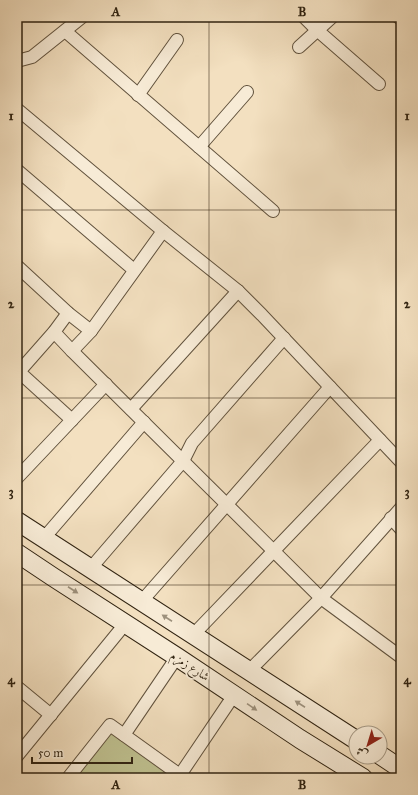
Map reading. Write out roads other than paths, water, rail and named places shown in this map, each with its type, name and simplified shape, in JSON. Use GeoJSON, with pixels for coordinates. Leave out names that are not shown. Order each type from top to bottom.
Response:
{"type":"FeatureCollection","features":[{"type":"Feature","properties":{"kind":"main road"},"geometry":{"type":"LineString","coordinates":[[17,521],[348,735]]}},
{"type":"Feature","properties":{"kind":"main road","name":"شارع زمزم"},"geometry":{"type":"LineString","coordinates":[[17,553],[300,739],[364,778]]}},
{"type":"Feature","properties":{"kind":"main road"},"geometry":{"type":"LineString","coordinates":[[53,577],[68,554]]}},
{"type":"Feature","properties":{"kind":"main road"},"geometry":{"type":"LineString","coordinates":[[300,739],[316,714]]}},
{"type":"Feature","properties":{"kind":"main road"},"geometry":{"type":"LineString","coordinates":[[388,760],[401,769]]}},
{"type":"Feature","properties":{"kind":"street"},"geometry":{"type":"LineString","coordinates":[[17,61],[32,57],[82,17]]}},
{"type":"Feature","properties":{"kind":"street"},"geometry":{"type":"LineString","coordinates":[[304,17],[379,84]]}},
{"type":"Feature","properties":{"kind":"street"},"geometry":{"type":"LineString","coordinates":[[299,47],[332,17]]}},
{"type":"Feature","properties":{"kind":"street"},"geometry":{"type":"LineString","coordinates":[[398,17],[401,20]]}},
{"type":"Feature","properties":{"kind":"street"},"geometry":{"type":"LineString","coordinates":[[64,31],[273,211]]}},
{"type":"Feature","properties":{"kind":"street"},"geometry":{"type":"LineString","coordinates":[[138,95],[177,40]]}},
{"type":"Feature","properties":{"kind":"street"},"geometry":{"type":"LineString","coordinates":[[199,147],[247,92]]}},
{"type":"Feature","properties":{"kind":"street"},"geometry":{"type":"LineString","coordinates":[[17,109],[163,231],[238,291],[401,462]]}},
{"type":"Feature","properties":{"kind":"street"},"geometry":{"type":"LineString","coordinates":[[17,170],[134,270]]}},
{"type":"Feature","properties":{"kind":"street"},"geometry":{"type":"LineString","coordinates":[[72,351],[91,331],[163,231]]}},
{"type":"Feature","properties":{"kind":"street"},"geometry":{"type":"LineString","coordinates":[[17,266],[68,313],[91,331]]}},
{"type":"Feature","properties":{"kind":"street"},"geometry":{"type":"LineString","coordinates":[[131,409],[238,291]]}},
{"type":"Feature","properties":{"kind":"street"},"geometry":{"type":"LineString","coordinates":[[68,313],[54,332],[18,372],[72,420]]}},
{"type":"Feature","properties":{"kind":"street"},"geometry":{"type":"LineString","coordinates":[[54,332],[321,598],[401,657]]}},
{"type":"Feature","properties":{"kind":"street"},"geometry":{"type":"LineString","coordinates":[[90,569],[183,461],[192,443],[284,338]]}},
{"type":"Feature","properties":{"kind":"street"},"geometry":{"type":"LineString","coordinates":[[17,478],[106,384]]}},
{"type":"Feature","properties":{"kind":"street"},"geometry":{"type":"LineString","coordinates":[[141,602],[330,387]]}},
{"type":"Feature","properties":{"kind":"street"},"geometry":{"type":"LineString","coordinates":[[44,538],[144,422]]}},
{"type":"Feature","properties":{"kind":"street"},"geometry":{"type":"LineString","coordinates":[[193,635],[380,440]]}},
{"type":"Feature","properties":{"kind":"street"},"geometry":{"type":"LineString","coordinates":[[249,671],[321,598],[401,508]]}},
{"type":"Feature","properties":{"kind":"street"},"geometry":{"type":"LineString","coordinates":[[391,518],[401,529]]}},
{"type":"Feature","properties":{"kind":"street"},"geometry":{"type":"LineString","coordinates":[[17,756],[125,624]]}},
{"type":"Feature","properties":{"kind":"street"},"geometry":{"type":"LineString","coordinates":[[124,735],[177,657]]}},
{"type":"Feature","properties":{"kind":"street"},"geometry":{"type":"LineString","coordinates":[[17,687],[51,715]]}},
{"type":"Feature","properties":{"kind":"street"},"geometry":{"type":"LineString","coordinates":[[68,778],[110,725],[182,777],[234,695]]}}]}
